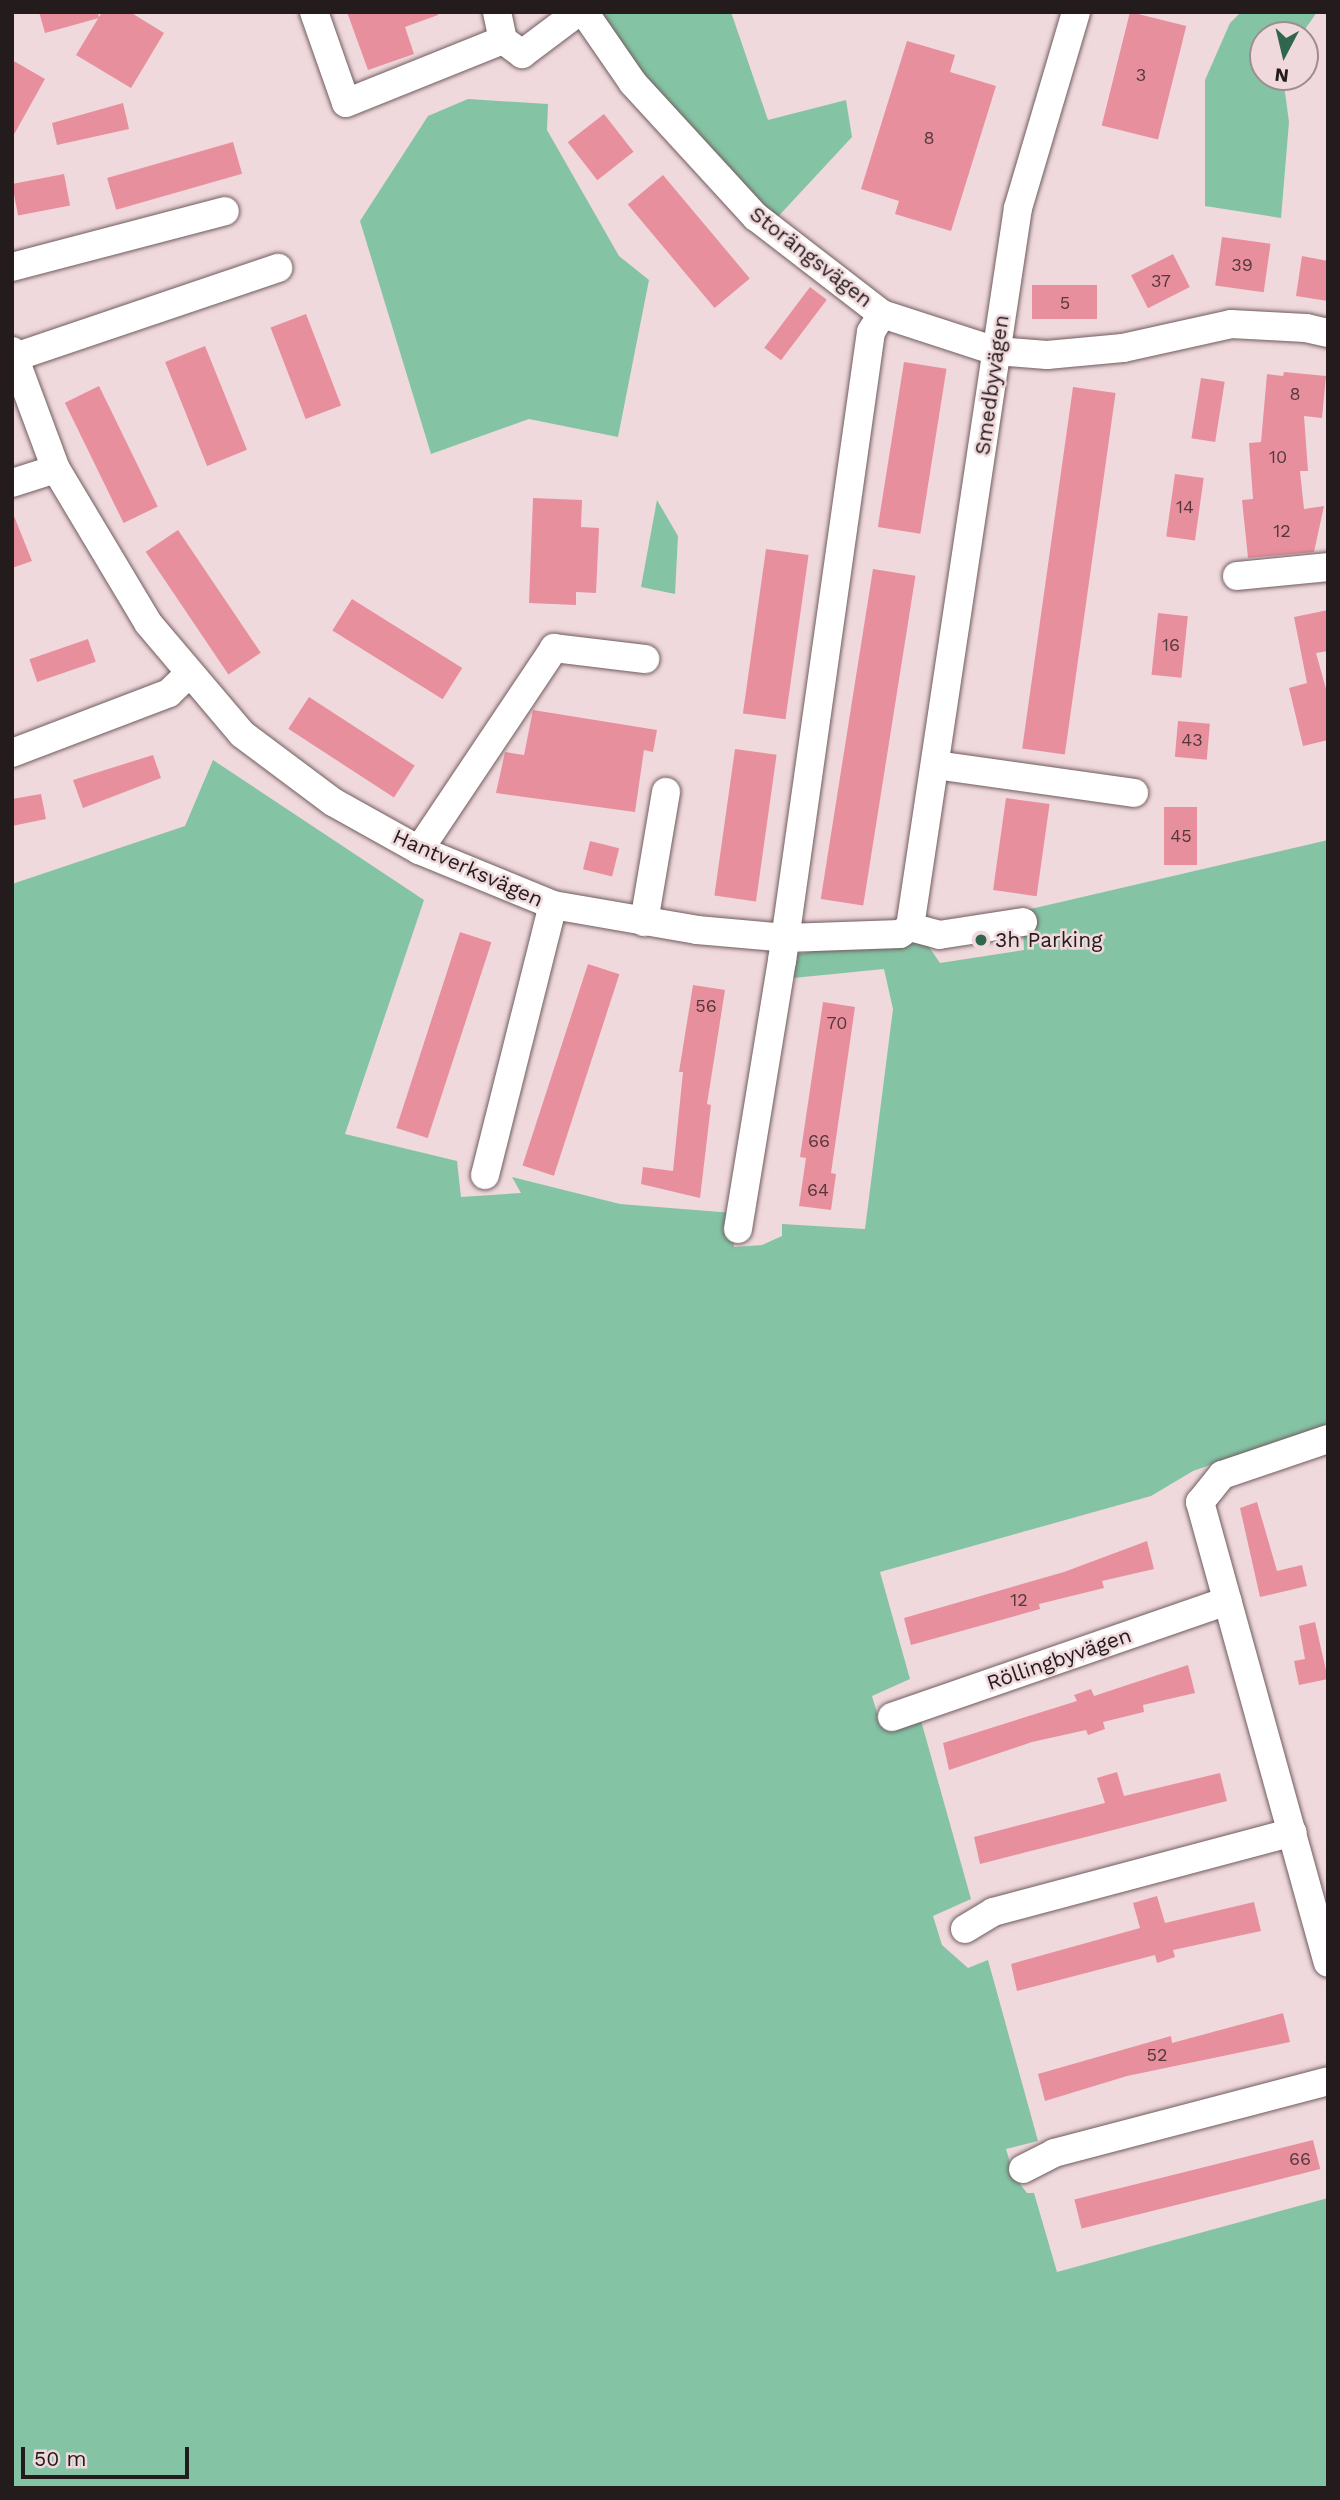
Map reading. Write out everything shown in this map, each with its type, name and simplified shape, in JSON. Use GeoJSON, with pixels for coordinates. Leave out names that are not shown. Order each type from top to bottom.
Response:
{"type":"FeatureCollection","features":[{"type":"Feature","properties":{"kind":"street"},"geometry":{"type":"LineString","coordinates":[[314,12],[346,103],[503,40]]}},
{"type":"Feature","properties":{"kind":"street"},"geometry":{"type":"LineString","coordinates":[[497,12],[503,40],[522,54],[578,12]]}},
{"type":"Feature","properties":{"kind":"street","name":"Storängsvägen"},"geometry":{"type":"LineString","coordinates":[[584,12],[633,82],[756,217],[882,313],[996,351],[1047,355],[1123,348],[1231,324],[1306,328],[1328,333]]}},
{"type":"Feature","properties":{"kind":"street","name":"Smedbyvägen"},"geometry":{"type":"LineString","coordinates":[[910,927],[1018,208],[1076,12]]}},
{"type":"Feature","properties":{"kind":"street"},"geometry":{"type":"LineString","coordinates":[[12,267],[225,211]]}},
{"type":"Feature","properties":{"kind":"street"},"geometry":{"type":"LineString","coordinates":[[14,354],[278,268]]}},
{"type":"Feature","properties":{"kind":"street"},"geometry":{"type":"LineString","coordinates":[[738,1229],[786,938],[871,332],[882,313]]}},
{"type":"Feature","properties":{"kind":"street","name":"Hantverksvägen"},"geometry":{"type":"LineString","coordinates":[[14,354],[56,469],[148,623],[242,734],[333,802],[419,850],[553,905],[644,922],[786,938],[900,934],[910,927]]}},
{"type":"Feature","properties":{"kind":"street"},"geometry":{"type":"LineString","coordinates":[[12,483],[56,469]]}},
{"type":"Feature","properties":{"kind":"street"},"geometry":{"type":"LineString","coordinates":[[1237,576],[1328,567]]}},
{"type":"Feature","properties":{"kind":"street"},"geometry":{"type":"LineString","coordinates":[[419,850],[554,648],[645,659]]}},
{"type":"Feature","properties":{"kind":"street"},"geometry":{"type":"LineString","coordinates":[[12,753],[169,693],[189,674]]}},
{"type":"Feature","properties":{"kind":"street"},"geometry":{"type":"LineString","coordinates":[[936,765],[1134,793]]}},
{"type":"Feature","properties":{"kind":"street"},"geometry":{"type":"LineString","coordinates":[[644,922],[666,792]]}},
{"type":"Feature","properties":{"kind":"street","name":"Hantverksvägen"},"geometry":{"type":"LineString","coordinates":[[485,1175],[553,905]]}},
{"type":"Feature","properties":{"kind":"street"},"geometry":{"type":"LineString","coordinates":[[910,927],[939,935],[1023,922]]}},
{"type":"Feature","properties":{"kind":"street"},"geometry":{"type":"LineString","coordinates":[[1328,1439],[1222,1475],[1200,1502],[1328,1963]]}},
{"type":"Feature","properties":{"kind":"street","name":"Röllingbyvägen"},"geometry":{"type":"LineString","coordinates":[[892,1717],[1227,1601]]}},
{"type":"Feature","properties":{"kind":"street"},"geometry":{"type":"LineString","coordinates":[[965,1929],[993,1912],[1293,1832]]}},
{"type":"Feature","properties":{"kind":"street"},"geometry":{"type":"LineString","coordinates":[[1023,2169],[1054,2153],[1328,2081]]}},
{"type":"Feature","properties":{"kind":"green space"},"geometry":{"type":"Polygon","coordinates":[[[595,12],[731,12],[768,120],[846,100],[852,137],[774,221],[610,36],[595,12]]]}},
{"type":"Feature","properties":{"kind":"green space"},"geometry":{"type":"Polygon","coordinates":[[[1241,12],[1317,12],[1311,21],[1249,21],[1249,91],[1285,91],[1289,122],[1281,218],[1205,206],[1205,80],[1230,23],[1241,12]]]}},
{"type":"Feature","properties":{"kind":"green space"},"geometry":{"type":"Polygon","coordinates":[[[468,99],[548,104],[547,130],[619,256],[649,280],[618,437],[529,419],[431,454],[360,221],[428,116],[468,99]]]}},
{"type":"Feature","properties":{"kind":"green space"},"geometry":{"type":"Polygon","coordinates":[[[657,500],[678,536],[675,594],[641,587],[657,500]]]}},
{"type":"Feature","properties":{"kind":"green space"},"geometry":{"type":"Polygon","coordinates":[[[213,760],[424,900],[345,1134],[457,1161],[461,1197],[521,1193],[512,1177],[620,1204],[733,1213],[734,1247],[762,1245],[782,1236],[782,1224],[865,1229],[893,1009],[884,969],[793,978],[791,962],[798,954],[900,934],[925,941],[940,963],[1024,950],[1022,911],[1328,840],[1328,1424],[1193,1471],[1151,1496],[880,1572],[910,1679],[872,1696],[880,1723],[920,1717],[971,1899],[933,1916],[942,1945],[968,1968],[988,1960],[1038,2141],[1006,2149],[1014,2176],[1027,2193],[1034,2193],[1057,2272],[1328,2198],[1328,2488],[12,2488],[12,884],[185,826],[213,760]]]}},
{"type":"Feature","properties":{"kind":"building"},"geometry":{"type":"Polygon","coordinates":[[[39,12],[98,12],[99,18],[45,33],[39,12]]]}},
{"type":"Feature","properties":{"kind":"building"},"geometry":{"type":"Polygon","coordinates":[[[102,12],[130,12],[164,33],[131,88],[76,55],[102,12]]]}},
{"type":"Feature","properties":{"kind":"building"},"geometry":{"type":"Polygon","coordinates":[[[347,12],[438,12],[438,15],[405,27],[414,54],[368,70],[347,12]]]}},
{"type":"Feature","properties":{"kind":"building"},"geometry":{"type":"Polygon","coordinates":[[[1130,12],[1186,26],[1158,140],[1102,126],[1130,12]]]}},
{"type":"Feature","properties":{"kind":"building"},"geometry":{"type":"Polygon","coordinates":[[[907,41],[955,55],[950,72],[996,86],[951,231],[895,214],[899,201],[861,189],[907,41]]]}},
{"type":"Feature","properties":{"kind":"building"},"geometry":{"type":"Polygon","coordinates":[[[12,60],[45,79],[12,138],[12,60]]]}},
{"type":"Feature","properties":{"kind":"building"},"geometry":{"type":"Polygon","coordinates":[[[123,103],[129,129],[57,145],[52,123],[123,103]]]}},
{"type":"Feature","properties":{"kind":"building"},"geometry":{"type":"Polygon","coordinates":[[[604,114],[634,152],[597,180],[568,142],[604,114]]]}},
{"type":"Feature","properties":{"kind":"building"},"geometry":{"type":"Polygon","coordinates":[[[233,142],[242,174],[116,210],[107,178],[233,142]]]}},
{"type":"Feature","properties":{"kind":"building"},"geometry":{"type":"Polygon","coordinates":[[[64,174],[70,205],[18,216],[12,184],[64,174]]]}},
{"type":"Feature","properties":{"kind":"building"},"geometry":{"type":"Polygon","coordinates":[[[663,175],[750,278],[715,308],[628,205],[663,175]]]}},
{"type":"Feature","properties":{"kind":"building"},"geometry":{"type":"Polygon","coordinates":[[[1222,237],[1271,244],[1264,292],[1215,286],[1222,237]]]}},
{"type":"Feature","properties":{"kind":"building"},"geometry":{"type":"Polygon","coordinates":[[[1173,254],[1190,287],[1148,308],[1131,275],[1173,254]]]}},
{"type":"Feature","properties":{"kind":"building"},"geometry":{"type":"Polygon","coordinates":[[[1302,256],[1328,261],[1328,301],[1296,296],[1302,256]]]}},
{"type":"Feature","properties":{"kind":"building"},"geometry":{"type":"Polygon","coordinates":[[[1032,285],[1097,285],[1097,319],[1032,319],[1032,285]]]}},
{"type":"Feature","properties":{"kind":"building"},"geometry":{"type":"Polygon","coordinates":[[[810,287],[827,300],[781,360],[764,348],[810,287]]]}},
{"type":"Feature","properties":{"kind":"building"},"geometry":{"type":"Polygon","coordinates":[[[306,314],[341,405],[306,419],[271,328],[306,314]]]}},
{"type":"Feature","properties":{"kind":"building"},"geometry":{"type":"Polygon","coordinates":[[[205,346],[247,450],[207,466],[165,362],[205,346]]]}},
{"type":"Feature","properties":{"kind":"building"},"geometry":{"type":"Polygon","coordinates":[[[904,362],[946,369],[920,534],[878,527],[904,362]]]}},
{"type":"Feature","properties":{"kind":"building"},"geometry":{"type":"Polygon","coordinates":[[[1284,372],[1326,376],[1322,418],[1304,416],[1308,471],[1300,471],[1304,509],[1324,506],[1314,552],[1248,558],[1242,500],[1253,499],[1249,443],[1261,442],[1267,374],[1283,376],[1284,372]]]}},
{"type":"Feature","properties":{"kind":"building"},"geometry":{"type":"Polygon","coordinates":[[[1201,378],[1225,382],[1215,442],[1191,438],[1201,378]]]}},
{"type":"Feature","properties":{"kind":"building"},"geometry":{"type":"Polygon","coordinates":[[[99,386],[158,506],[124,523],[65,403],[99,386]]]}},
{"type":"Feature","properties":{"kind":"building"},"geometry":{"type":"Polygon","coordinates":[[[1073,387],[1116,393],[1065,754],[1022,748],[1073,387]]]}},
{"type":"Feature","properties":{"kind":"building"},"geometry":{"type":"Polygon","coordinates":[[[1175,474],[1204,478],[1195,540],[1166,536],[1175,474]]]}},
{"type":"Feature","properties":{"kind":"building"},"geometry":{"type":"Polygon","coordinates":[[[533,498],[582,500],[581,527],[599,528],[596,593],[576,592],[576,605],[529,603],[533,498]]]}},
{"type":"Feature","properties":{"kind":"building"},"geometry":{"type":"Polygon","coordinates":[[[12,511],[32,561],[12,568],[12,511]]]}},
{"type":"Feature","properties":{"kind":"building"},"geometry":{"type":"Polygon","coordinates":[[[178,530],[261,653],[228,675],[146,552],[178,530]]]}},
{"type":"Feature","properties":{"kind":"building"},"geometry":{"type":"Polygon","coordinates":[[[766,549],[809,555],[785,719],[743,713],[766,549]]]}},
{"type":"Feature","properties":{"kind":"building"},"geometry":{"type":"Polygon","coordinates":[[[873,569],[915,576],[863,906],[821,899],[873,569]]]}},
{"type":"Feature","properties":{"kind":"building"},"geometry":{"type":"Polygon","coordinates":[[[352,599],[462,668],[443,699],[332,630],[352,599]]]}},
{"type":"Feature","properties":{"kind":"building"},"geometry":{"type":"Polygon","coordinates":[[[1328,610],[1328,651],[1316,653],[1328,696],[1328,740],[1303,746],[1289,688],[1307,683],[1294,617],[1328,610]]]}},
{"type":"Feature","properties":{"kind":"building"},"geometry":{"type":"Polygon","coordinates":[[[1158,613],[1188,616],[1181,678],[1152,675],[1158,613]]]}},
{"type":"Feature","properties":{"kind":"building"},"geometry":{"type":"Polygon","coordinates":[[[88,639],[96,662],[37,682],[29,659],[88,639]]]}},
{"type":"Feature","properties":{"kind":"building"},"geometry":{"type":"Polygon","coordinates":[[[309,697],[415,766],[394,797],[288,729],[309,697]]]}},
{"type":"Feature","properties":{"kind":"building"},"geometry":{"type":"Polygon","coordinates":[[[533,710],[657,730],[653,752],[644,750],[635,812],[496,793],[505,752],[524,755],[533,710]]]}},
{"type":"Feature","properties":{"kind":"building"},"geometry":{"type":"Polygon","coordinates":[[[1178,721],[1210,724],[1207,760],[1175,757],[1178,721]]]}},
{"type":"Feature","properties":{"kind":"building"},"geometry":{"type":"Polygon","coordinates":[[[735,749],[777,755],[756,901],[714,896],[735,749]]]}},
{"type":"Feature","properties":{"kind":"building"},"geometry":{"type":"Polygon","coordinates":[[[153,755],[161,778],[83,808],[73,780],[153,755]]]}},
{"type":"Feature","properties":{"kind":"building"},"geometry":{"type":"Polygon","coordinates":[[[41,794],[46,819],[12,826],[12,799],[41,794]]]}},
{"type":"Feature","properties":{"kind":"building"},"geometry":{"type":"Polygon","coordinates":[[[1006,798],[1050,804],[1037,896],[993,890],[1006,798]]]}},
{"type":"Feature","properties":{"kind":"building"},"geometry":{"type":"Polygon","coordinates":[[[1164,807],[1197,807],[1197,865],[1164,865],[1164,807]]]}},
{"type":"Feature","properties":{"kind":"building"},"geometry":{"type":"Polygon","coordinates":[[[590,841],[619,848],[612,876],[583,869],[590,841]]]}},
{"type":"Feature","properties":{"kind":"building"},"geometry":{"type":"Polygon","coordinates":[[[460,932],[491,942],[428,1138],[396,1128],[460,932]]]}},
{"type":"Feature","properties":{"kind":"building"},"geometry":{"type":"Polygon","coordinates":[[[588,964],[619,974],[554,1176],[522,1166],[588,964]]]}},
{"type":"Feature","properties":{"kind":"building"},"geometry":{"type":"Polygon","coordinates":[[[693,985],[725,990],[707,1104],[711,1105],[700,1198],[641,1184],[643,1167],[673,1171],[683,1072],[679,1072],[693,985]]]}},
{"type":"Feature","properties":{"kind":"building"},"geometry":{"type":"Polygon","coordinates":[[[823,1002],[855,1007],[831,1173],[836,1174],[831,1210],[799,1206],[806,1158],[800,1157],[823,1002]]]}},
{"type":"Feature","properties":{"kind":"building"},"geometry":{"type":"Polygon","coordinates":[[[1257,1502],[1277,1571],[1302,1565],[1307,1586],[1260,1597],[1240,1508],[1257,1502]]]}},
{"type":"Feature","properties":{"kind":"building"},"geometry":{"type":"Polygon","coordinates":[[[1147,1541],[1154,1569],[1102,1581],[1104,1588],[1039,1604],[1040,1609],[911,1645],[904,1618],[1064,1572],[1147,1541]]]}},
{"type":"Feature","properties":{"kind":"building"},"geometry":{"type":"Polygon","coordinates":[[[1315,1622],[1328,1679],[1299,1685],[1294,1661],[1305,1659],[1299,1626],[1315,1622]]]}},
{"type":"Feature","properties":{"kind":"building"},"geometry":{"type":"Polygon","coordinates":[[[1188,1665],[1195,1693],[1143,1705],[1144,1712],[1103,1722],[1105,1729],[1088,1735],[1086,1730],[1032,1742],[949,1770],[943,1743],[1077,1701],[1074,1695],[1091,1689],[1094,1696],[1188,1665]]]}},
{"type":"Feature","properties":{"kind":"building"},"geometry":{"type":"Polygon","coordinates":[[[1117,1772],[1124,1796],[1220,1773],[1227,1801],[980,1864],[974,1837],[1105,1803],[1097,1778],[1117,1772]]]}},
{"type":"Feature","properties":{"kind":"building"},"geometry":{"type":"Polygon","coordinates":[[[1157,1896],[1165,1923],[1254,1902],[1261,1931],[1173,1950],[1175,1957],[1157,1963],[1155,1955],[1017,1991],[1011,1964],[1140,1928],[1133,1903],[1157,1896]]]}},
{"type":"Feature","properties":{"kind":"building"},"geometry":{"type":"Polygon","coordinates":[[[1283,2013],[1290,2042],[1127,2076],[1045,2101],[1038,2074],[1171,2036],[1172,2043],[1283,2013]]]}},
{"type":"Feature","properties":{"kind":"building"},"geometry":{"type":"Polygon","coordinates":[[[1313,2140],[1320,2169],[1082,2229],[1074,2200],[1313,2140]]]}},
{"type":"Feature","properties":{"kind":"place","name":"3h Parking"},"geometry":{"type":"Point","coordinates":[981,940]}}]}
